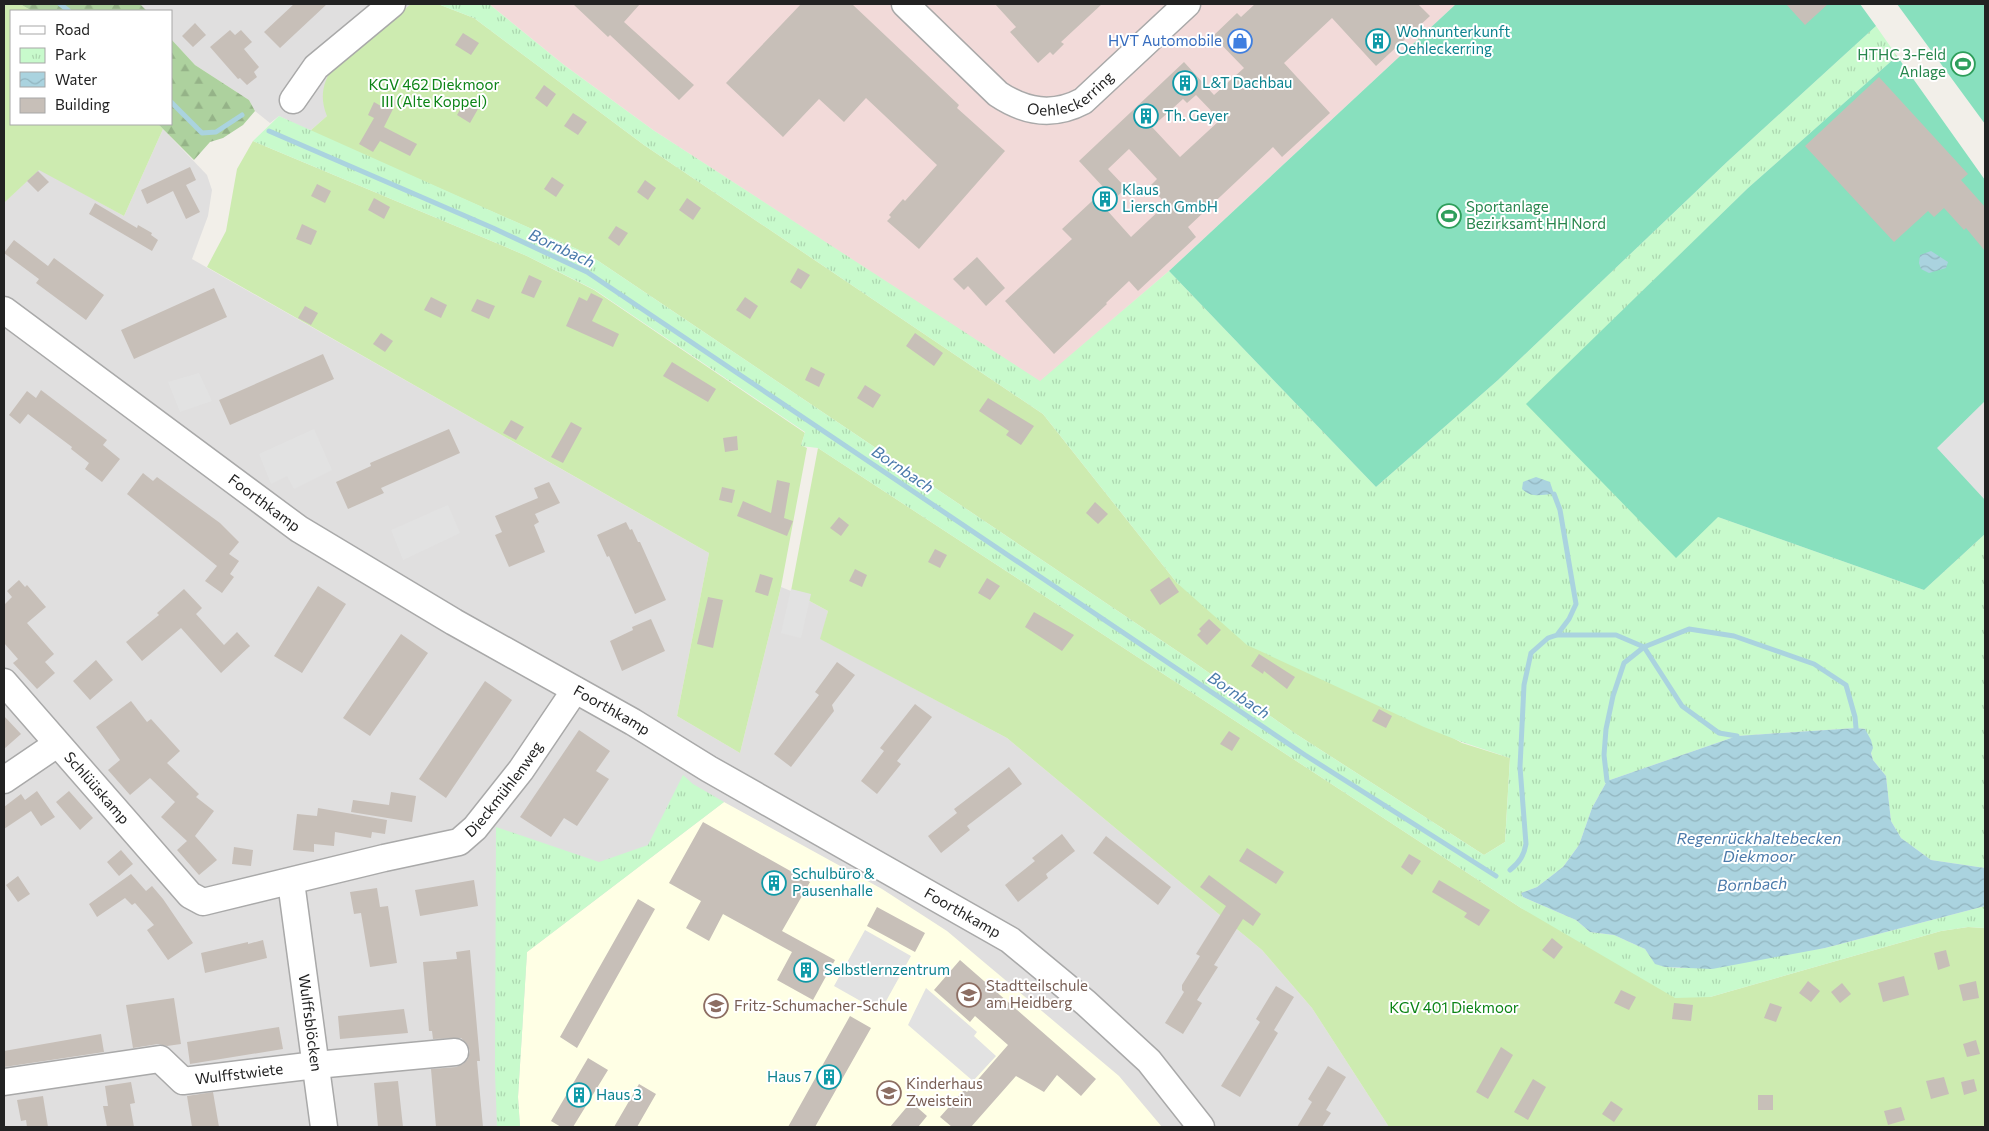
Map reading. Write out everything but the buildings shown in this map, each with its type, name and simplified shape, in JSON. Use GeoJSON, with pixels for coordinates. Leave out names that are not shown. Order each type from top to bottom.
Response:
{"type":"FeatureCollection","features":[{"type":"Feature","properties":{"kind":"street"},"geometry":{"type":"LineString","coordinates":[[293,100],[316,67],[392,4]]}},
{"type":"Feature","properties":{"kind":"street","name":"Oehleckerring"},"geometry":{"type":"LineString","coordinates":[[904,4],[998,94],[1012,104],[1022,108],[1045,112],[1072,107],[1083,101],[1187,4]]}},
{"type":"Feature","properties":{"kind":"street","name":"Foorthkamp"},"geometry":{"type":"LineString","coordinates":[[4,311],[299,529],[454,622],[1010,940],[1086,1003],[1149,1061],[1201,1127]]}},
{"type":"Feature","properties":{"kind":"street","name":"Schlüüskamp"},"geometry":{"type":"LineString","coordinates":[[4,682],[190,895]]}},
{"type":"Feature","properties":{"kind":"street","name":"Dieckmühlenweg"},"geometry":{"type":"LineString","coordinates":[[190,895],[203,902],[384,858],[459,842],[475,828],[522,770],[575,690]]}},
{"type":"Feature","properties":{"kind":"street"},"geometry":{"type":"LineString","coordinates":[[4,780],[57,744]]}},
{"type":"Feature","properties":{"kind":"street","name":"Wulffsblöcken"},"geometry":{"type":"LineString","coordinates":[[291,882],[324,1127]]}},
{"type":"Feature","properties":{"kind":"street","name":"Wulffstwiete"},"geometry":{"type":"LineString","coordinates":[[4,1082],[160,1059],[183,1081],[316,1065],[455,1052]]}},
{"type":"Feature","properties":{"kind":"shaded area"},"geometry":{"type":"Polygon","coordinates":[[[140,4],[411,4],[334,65],[327,116],[310,131],[279,116],[270,123],[255,111],[249,100],[195,65],[172,40],[172,10],[146,10],[140,4]]]}},
{"type":"Feature","properties":{"kind":"shaded area"},"geometry":{"type":"Polygon","coordinates":[[[489,4],[1456,4],[1169,271],[1040,382],[653,130],[564,65],[489,4]]]}},
{"type":"Feature","properties":{"kind":"shaded area"},"geometry":{"type":"Polygon","coordinates":[[[163,129],[207,175],[212,190],[208,216],[192,259],[709,553],[677,716],[740,753],[781,587],[828,611],[821,639],[1007,738],[1262,950],[1312,1008],[1389,1127],[4,1127],[4,203],[39,169],[124,216],[163,129]]]}},
{"type":"Feature","properties":{"kind":"shaded area"},"geometry":{"type":"Polygon","coordinates":[[[199,373],[212,401],[180,412],[168,382],[199,373]]]}},
{"type":"Feature","properties":{"kind":"shaded area"},"geometry":{"type":"Polygon","coordinates":[[[1985,401],[1985,500],[1937,448],[1985,401]]]}},
{"type":"Feature","properties":{"kind":"shaded area"},"geometry":{"type":"Polygon","coordinates":[[[314,429],[332,470],[294,489],[287,476],[271,484],[259,454],[314,429]]]}},
{"type":"Feature","properties":{"kind":"shaded area"},"geometry":{"type":"Polygon","coordinates":[[[448,505],[460,533],[403,560],[391,530],[448,505]]]}},
{"type":"Feature","properties":{"kind":"shaded area"},"geometry":{"type":"Polygon","coordinates":[[[791,589],[811,594],[801,638],[781,633],[791,589]]]}},
{"type":"Feature","properties":{"kind":"shaded area","name":"Fritz-Schumacher-Schule"},"geometry":{"type":"Polygon","coordinates":[[[724,802],[882,889],[947,931],[1119,1076],[1162,1127],[520,1127],[518,1097],[527,952],[724,802]]]}},
{"type":"Feature","properties":{"kind":"shaded area"},"geometry":{"type":"Polygon","coordinates":[[[865,930],[911,956],[880,1012],[834,986],[865,930]]]}},
{"type":"Feature","properties":{"kind":"shaded area"},"geometry":{"type":"Polygon","coordinates":[[[926,988],[977,1032],[974,1036],[996,1056],[973,1081],[908,1025],[926,988]]]}},
{"type":"Feature","properties":{"kind":"green space"},"geometry":{"type":"Polygon","coordinates":[[[4,4],[20,4],[30,10],[10,10],[10,125],[159,125],[163,129],[124,216],[39,170],[4,203],[4,4]]]}},
{"type":"Feature","properties":{"kind":"green space"},"geometry":{"type":"Polygon","coordinates":[[[20,4],[140,4],[146,10],[30,10],[20,4]]]}},
{"type":"Feature","properties":{"kind":"green space","name":"KGV 462 Diekmoor III (Alte Koppel)"},"geometry":{"type":"Polygon","coordinates":[[[411,4],[438,4],[474,18],[644,145],[1043,414],[1177,583],[1462,743],[1510,758],[1505,842],[1484,855],[1296,734],[1195,663],[588,254],[310,131],[327,116],[323,102],[323,90],[327,77],[334,65],[411,4]]]}},
{"type":"Feature","properties":{"kind":"green space"},"geometry":{"type":"Polygon","coordinates":[[[438,4],[489,4],[564,65],[653,130],[1040,381],[1169,271],[1376,487],[1498,380],[1728,161],[1876,26],[1897,56],[1748,188],[1527,404],[1718,517],[1924,590],[1985,534],[1985,868],[1931,860],[1901,838],[1891,821],[1886,776],[1873,760],[1865,729],[1856,728],[1737,736],[1607,781],[1592,808],[1579,845],[1563,867],[1537,887],[1521,893],[1523,897],[1576,920],[1590,932],[1614,935],[1645,949],[1655,963],[1665,967],[1682,968],[1825,948],[1985,906],[1985,928],[1968,927],[1941,931],[1710,997],[1675,998],[1521,908],[818,448],[801,446],[805,432],[595,290],[527,256],[253,141],[279,116],[588,254],[1195,663],[1296,734],[1484,855],[1505,842],[1510,758],[1424,727],[1247,645],[1177,583],[1043,414],[644,145],[474,18],[438,4]]]}},
{"type":"Feature","properties":{"kind":"green space","name":"Sportanlage Bezirksamt HH Nord"},"geometry":{"type":"Polygon","coordinates":[[[1456,4],[1860,4],[1876,26],[1728,161],[1498,380],[1376,487],[1169,271],[1456,4]]]}},
{"type":"Feature","properties":{"kind":"green space","name":"HTHC 3-Feld Anlage"},"geometry":{"type":"Polygon","coordinates":[[[1897,4],[1985,4],[1985,124],[1897,4]]]}},
{"type":"Feature","properties":{"kind":"green space"},"geometry":{"type":"Polygon","coordinates":[[[172,40],[195,65],[249,100],[255,111],[243,125],[223,138],[210,142],[194,160],[159,125],[172,125],[172,40]]]}},
{"type":"Feature","properties":{"kind":"green space"},"geometry":{"type":"Polygon","coordinates":[[[1897,56],[1985,180],[1985,534],[1924,590],[1718,517],[1676,558],[1526,404],[1748,188],[1897,56]]]}},
{"type":"Feature","properties":{"kind":"green space"},"geometry":{"type":"Polygon","coordinates":[[[253,141],[527,256],[594,290],[805,433],[801,445],[807,448],[781,587],[740,753],[677,716],[709,553],[207,267],[226,231],[237,169],[253,141]]]}},
{"type":"Feature","properties":{"kind":"green space","name":"KGV 401 Diekmoor"},"geometry":{"type":"Polygon","coordinates":[[[818,448],[1521,908],[1710,997],[1941,931],[1968,927],[1985,928],[1985,1127],[1389,1127],[1312,1008],[1262,950],[1007,738],[820,639],[828,611],[791,591],[818,448]]]}},
{"type":"Feature","properties":{"kind":"green space"},"geometry":{"type":"Polygon","coordinates":[[[683,775],[693,784],[724,802],[527,952],[518,1097],[520,1127],[497,1127],[495,1072],[496,827],[599,862],[648,845],[683,775]]]}},
{"type":"Feature","properties":{"kind":"water"},"geometry":{"type":"Polygon","coordinates":[[[1931,251],[1948,262],[1946,268],[1929,273],[1921,269],[1919,263],[1920,255],[1931,251]]]}},
{"type":"Feature","properties":{"kind":"water"},"geometry":{"type":"Polygon","coordinates":[[[1536,477],[1550,482],[1554,494],[1534,495],[1522,489],[1523,482],[1536,477]]]}},
{"type":"Feature","properties":{"kind":"water","name":"Regenrückhaltebecken Diekmoor"},"geometry":{"type":"Polygon","coordinates":[[[1865,729],[1871,740],[1873,760],[1886,776],[1891,821],[1901,838],[1931,860],[1985,868],[1985,906],[1825,948],[1712,969],[1665,967],[1655,964],[1645,949],[1614,935],[1590,932],[1576,920],[1523,897],[1521,893],[1537,887],[1563,867],[1579,845],[1592,808],[1607,781],[1737,736],[1865,729]]]}},
{"type":"Feature","properties":{"kind":"waterway","name":"Bornbach"},"geometry":{"type":"LineString","coordinates":[[60,4],[68,10]]}},
{"type":"Feature","properties":{"kind":"waterway","name":"Bornbach"},"geometry":{"type":"LineString","coordinates":[[172,103],[202,133],[216,132],[242,115]]}},
{"type":"Feature","properties":{"kind":"waterway","name":"Bornbach"},"geometry":{"type":"LineString","coordinates":[[269,131],[493,228],[587,272],[1305,755],[1496,876]]}},
{"type":"Feature","properties":{"kind":"waterway"},"geometry":{"type":"LineString","coordinates":[[1554,494],[1560,510],[1576,604],[1569,619],[1557,635]]}},
{"type":"Feature","properties":{"kind":"waterway"},"geometry":{"type":"LineString","coordinates":[[1607,781],[1604,755],[1606,729],[1613,696],[1624,663],[1644,647],[1689,629],[1734,636],[1814,664],[1846,685],[1855,717],[1856,728]]}},
{"type":"Feature","properties":{"kind":"waterway"},"geometry":{"type":"LineString","coordinates":[[1510,870],[1521,858],[1526,844],[1520,767],[1524,685],[1531,653],[1548,638],[1557,635],[1616,635],[1644,647],[1682,706],[1719,733],[1737,736]]}},
{"type":"Feature","properties":{"kind":"place","name":"HVT Automobile"},"geometry":{"type":"Point","coordinates":[1240,41]}},
{"type":"Feature","properties":{"kind":"place","name":"Wohnunterkunft Oehleckerring"},"geometry":{"type":"Point","coordinates":[1378,41]}},
{"type":"Feature","properties":{"kind":"place","name":"HTHC 3-Feld Anlage"},"geometry":{"type":"Point","coordinates":[1963,64]}},
{"type":"Feature","properties":{"kind":"place","name":"L&T Dachbau"},"geometry":{"type":"Point","coordinates":[1185,83]}},
{"type":"Feature","properties":{"kind":"place","name":"Th. Geyer"},"geometry":{"type":"Point","coordinates":[1146,116]}},
{"type":"Feature","properties":{"kind":"place","name":"Klaus Liersch GmbH"},"geometry":{"type":"Point","coordinates":[1105,199]}},
{"type":"Feature","properties":{"kind":"place","name":"Sportanlage Bezirksamt HH Nord"},"geometry":{"type":"Point","coordinates":[1449,216]}},
{"type":"Feature","properties":{"kind":"place","name":"Schulbüro & Pausenhalle"},"geometry":{"type":"Point","coordinates":[774,883]}},
{"type":"Feature","properties":{"kind":"place","name":"Selbstlernzentrum"},"geometry":{"type":"Point","coordinates":[806,970]}},
{"type":"Feature","properties":{"kind":"place","name":"Stadtteilschule am Heidberg"},"geometry":{"type":"Point","coordinates":[969,995]}},
{"type":"Feature","properties":{"kind":"place","name":"Fritz-Schumacher-Schule"},"geometry":{"type":"Point","coordinates":[716,1006]}},
{"type":"Feature","properties":{"kind":"place","name":"Haus 7"},"geometry":{"type":"Point","coordinates":[829,1077]}},
{"type":"Feature","properties":{"kind":"place","name":"Kinderhaus Zweistein"},"geometry":{"type":"Point","coordinates":[889,1093]}},
{"type":"Feature","properties":{"kind":"place","name":"Haus 3"},"geometry":{"type":"Point","coordinates":[579,1095]}}]}
